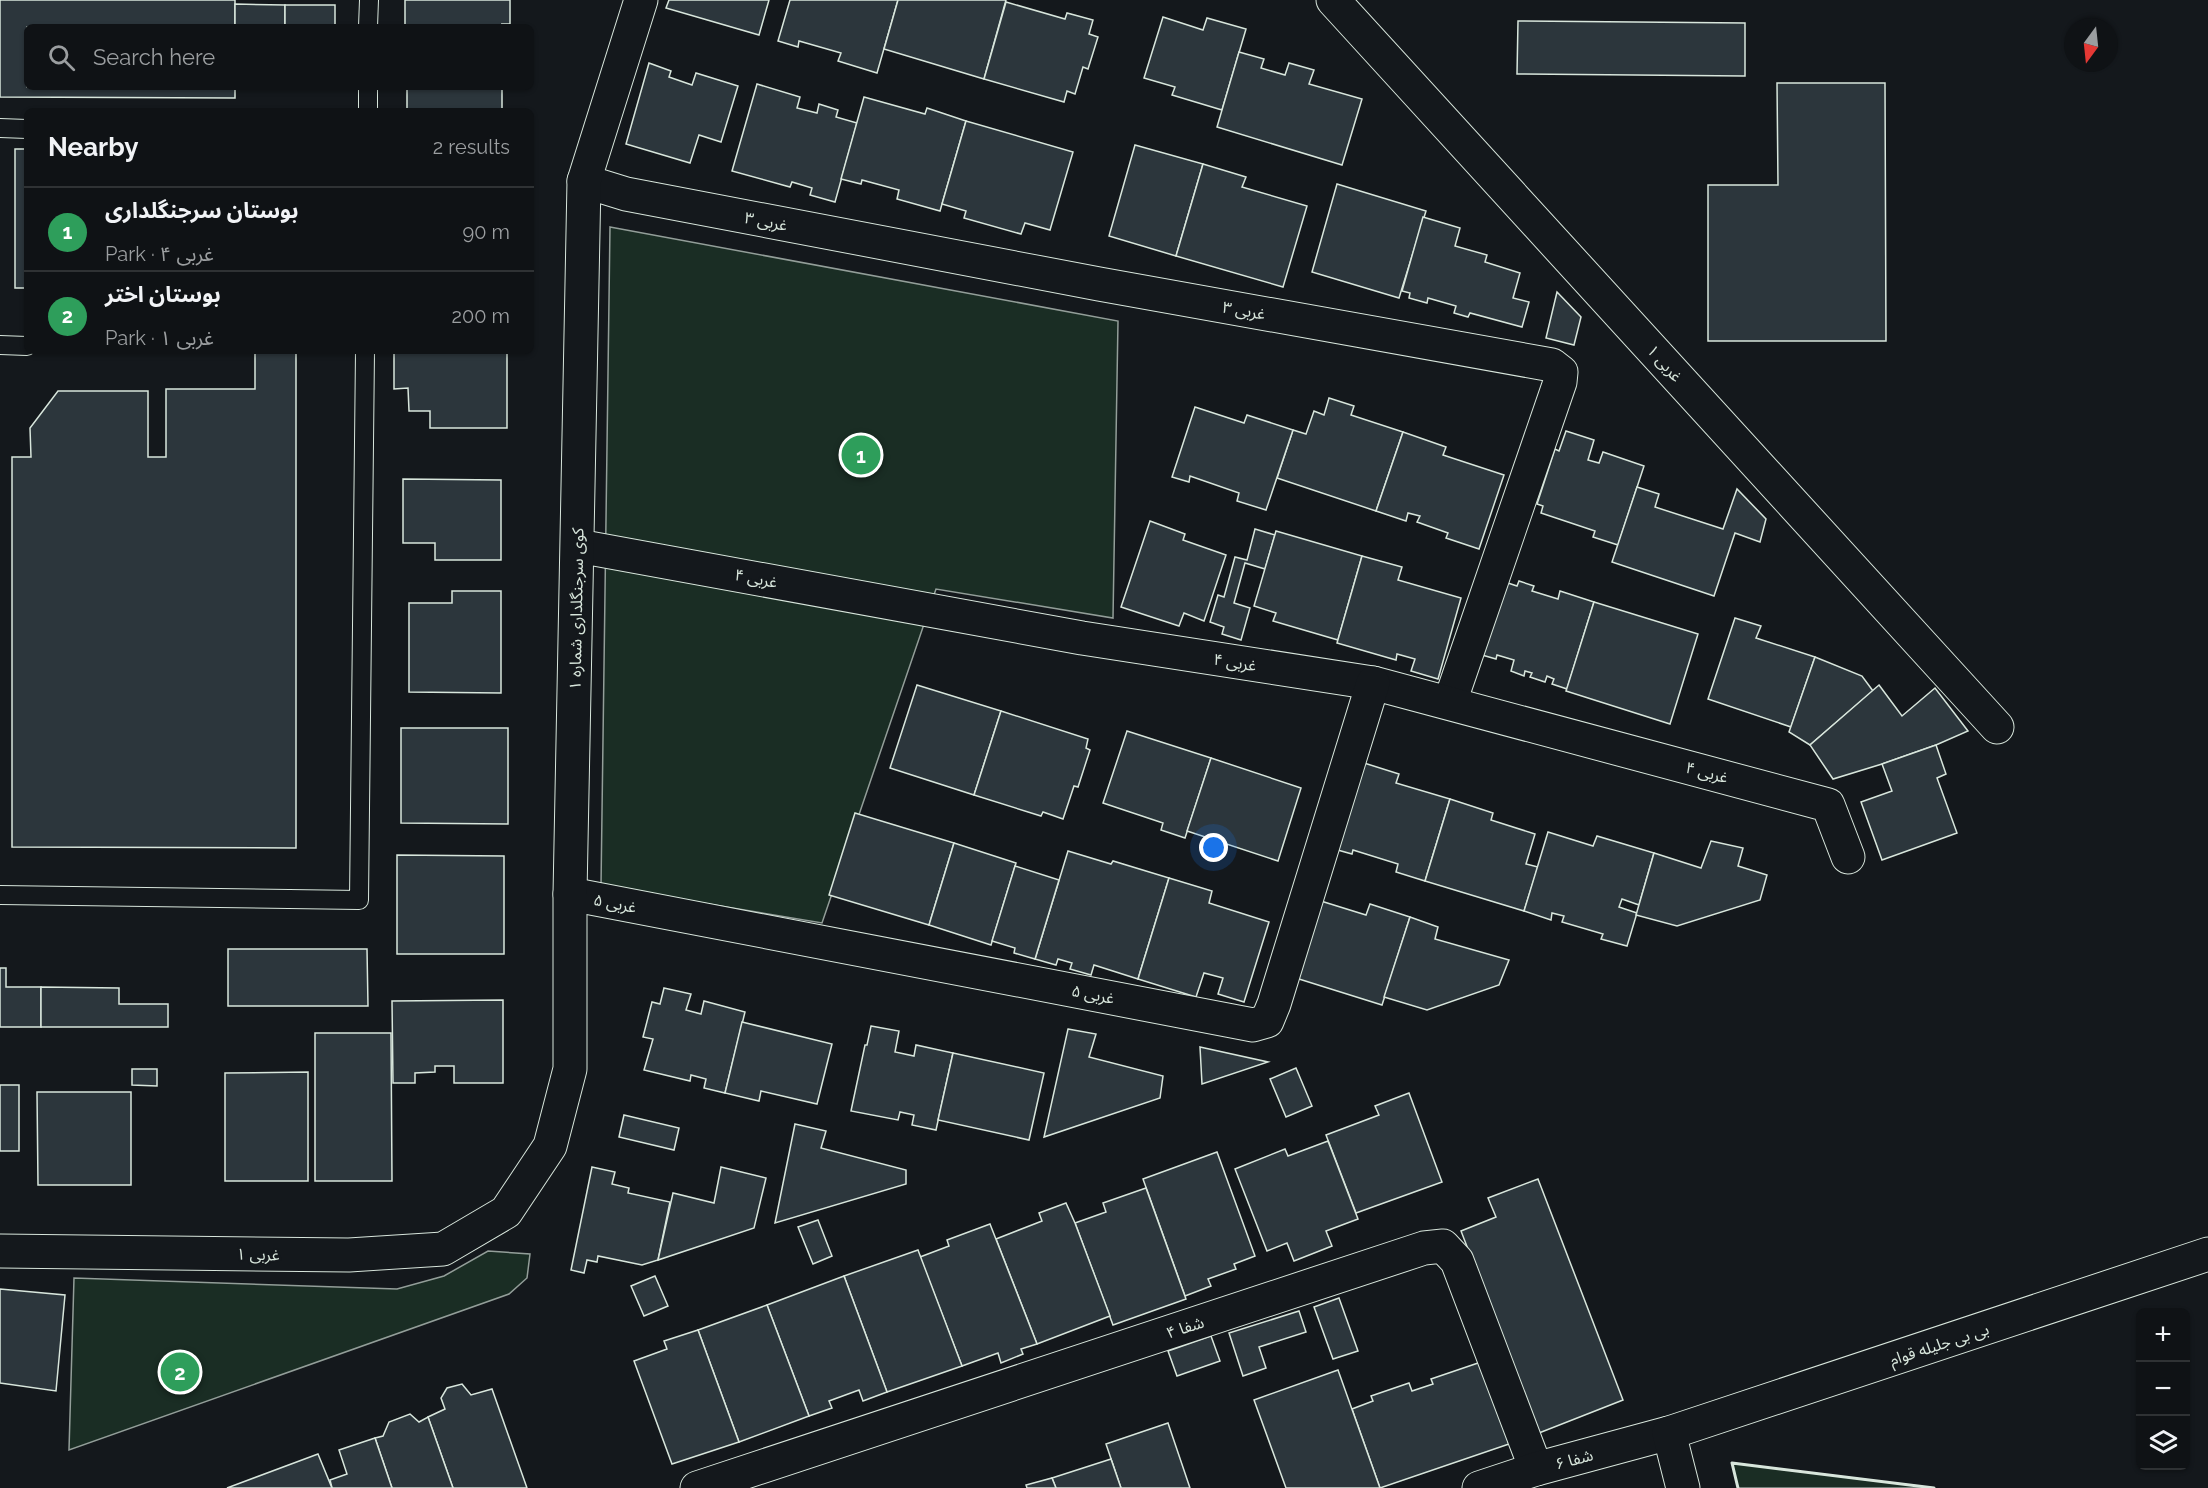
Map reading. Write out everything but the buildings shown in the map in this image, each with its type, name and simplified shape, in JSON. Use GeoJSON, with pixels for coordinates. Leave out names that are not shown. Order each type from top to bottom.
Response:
{"type":"FeatureCollection","features":[{"type":"Feature","properties":{"kind":"street","name":"کوی سرجنگلداری شماره ۱"},"geometry":{"type":"LineString","coordinates":[[506,1212],[550,1146],[570,1069],[570,894],[584,181],[641,0]]}},
{"type":"Feature","properties":{"kind":"street","name":"غربی ۱"},"geometry":{"type":"LineString","coordinates":[[1333,0],[1997,727]]}},
{"type":"Feature","properties":{"kind":"street","name":"غربی ۳"},"geometry":{"type":"LineString","coordinates":[[584,181],[626,195],[1087,282],[1552,365],[1561,372],[1560,382],[1450,702]]}},
{"type":"Feature","properties":{"kind":"street","name":"غربی ۴"},"geometry":{"type":"LineString","coordinates":[[578,546],[1082,638],[1373,683],[1828,805],[1848,857]]}},
{"type":"Feature","properties":{"kind":"street","name":"غربی ۵"},"geometry":{"type":"LineString","coordinates":[[570,894],[1253,1025],[1267,1021],[1274,1004],[1373,683]]}},
{"type":"Feature","properties":{"kind":"street","name":"غربی ۱"},"geometry":{"type":"LineString","coordinates":[[0,1251],[349,1255],[443,1249],[506,1212]]}},
{"type":"Feature","properties":{"kind":"street","name":"شفا ۴"},"geometry":{"type":"LineString","coordinates":[[697,1488],[1424,1248],[1443,1246],[1457,1261],[1536,1469]]}},
{"type":"Feature","properties":{"kind":"street","name":"بی بی جلیله قوام"},"geometry":{"type":"LineString","coordinates":[[1669,1433],[2208,1254]]}},
{"type":"Feature","properties":{"kind":"street","name":"شفا ۶"},"geometry":{"type":"LineString","coordinates":[[1479,1488],[1536,1469],[1669,1433]]}},
{"type":"Feature","properties":{"kind":"street"},"geometry":{"type":"LineString","coordinates":[[1669,1433],[1683,1488]]}},
{"type":"Feature","properties":{"kind":"lane"},"geometry":{"type":"LineString","coordinates":[[368,24],[369,0]]}},
{"type":"Feature","properties":{"kind":"lane"},"geometry":{"type":"LineString","coordinates":[[368,90],[368,108]]}},
{"type":"Feature","properties":{"kind":"lane"},"geometry":{"type":"LineString","coordinates":[[0,128],[24,129]]}},
{"type":"Feature","properties":{"kind":"lane"},"geometry":{"type":"LineString","coordinates":[[0,345],[24,346]]}},
{"type":"Feature","properties":{"kind":"lane"},"geometry":{"type":"LineString","coordinates":[[0,895],[359,900],[365,354]]}},
{"type":"Feature","properties":{"kind":"green space"},"geometry":{"type":"Polygon","coordinates":[[[610,227],[1118,321],[1113,618],[936,589],[822,923],[601,886],[610,227]]]}},
{"type":"Feature","properties":{"kind":"green space"},"geometry":{"type":"Polygon","coordinates":[[[488,1251],[530,1254],[527,1278],[509,1294],[69,1450],[74,1278],[397,1289],[444,1276],[488,1251]]]}},
{"type":"Feature","properties":{"kind":"green space"},"geometry":{"type":"Polygon","coordinates":[[[1732,1463],[1934,1488],[1738,1488],[1732,1463]]]}},
{"type":"Feature","properties":{"kind":"wall"},"geometry":{"type":"LineString","coordinates":[[1738,1488],[1732,1463],[1934,1488]]}},
{"type":"Feature","properties":{"kind":"place","name":"بوستان سرجنگلداری"},"geometry":{"type":"Point","coordinates":[861,455]}},
{"type":"Feature","properties":{"kind":"place","name":"بوستان اختر"},"geometry":{"type":"Point","coordinates":[180,1372]}}]}
